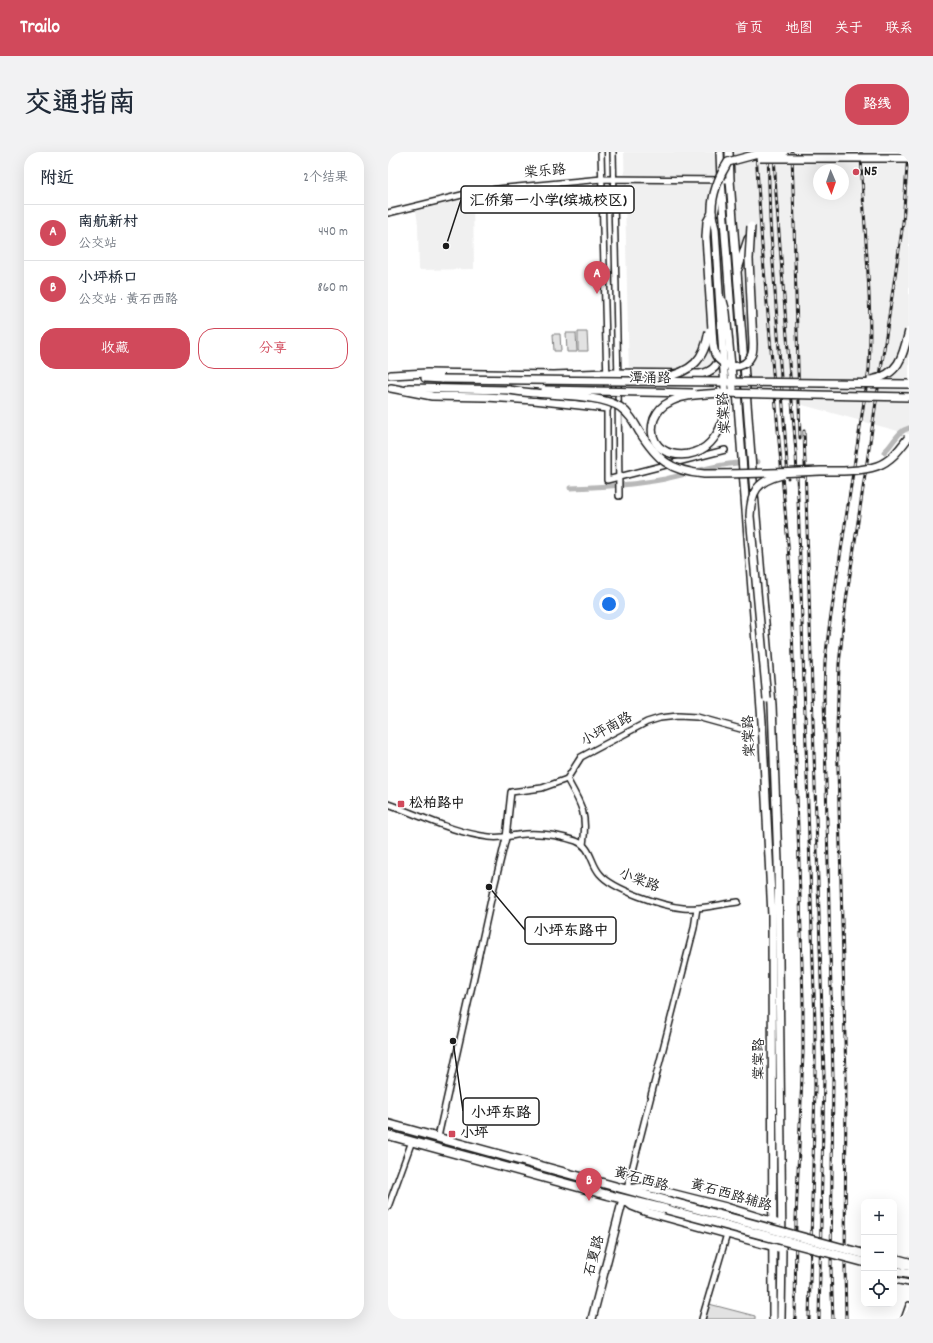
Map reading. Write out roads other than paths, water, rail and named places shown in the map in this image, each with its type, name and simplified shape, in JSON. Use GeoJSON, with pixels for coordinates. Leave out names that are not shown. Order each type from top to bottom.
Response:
{"type":"FeatureCollection","features":[{"type":"Feature","properties":{"kind":"main road","name":"黄石西路"},"geometry":{"type":"LineString","coordinates":[[388,1124],[627,1189],[667,1205],[861,1261]]}},
{"type":"Feature","properties":{"kind":"main road","name":"黄石西路"},"geometry":{"type":"LineString","coordinates":[[388,1135],[623,1199],[667,1205],[861,1253]]}},
{"type":"Feature","properties":{"kind":"main road"},"geometry":{"type":"LineString","coordinates":[[897,1267],[907,1264]]}},
{"type":"Feature","properties":{"kind":"main road"},"geometry":{"type":"LineString","coordinates":[[897,1269],[909,1275]]}},
{"type":"Feature","properties":{"kind":"street"},"geometry":{"type":"LineString","coordinates":[[601,152],[607,373],[607,480],[725,450]]}},
{"type":"Feature","properties":{"kind":"street"},"geometry":{"type":"LineString","coordinates":[[612,152],[618,373],[619,496]]}},
{"type":"Feature","properties":{"kind":"street","name":"棠棠路"},"geometry":{"type":"LineString","coordinates":[[720,152],[742,470],[762,722],[772,915],[774,1222],[773,1319]]}},
{"type":"Feature","properties":{"kind":"street","name":"棠棠路"},"geometry":{"type":"LineString","coordinates":[[729,152],[774,746],[778,862],[782,1224],[781,1319]]}},
{"type":"Feature","properties":{"kind":"street"},"geometry":{"type":"LineString","coordinates":[[719,393],[678,398],[663,406],[656,414],[653,430],[655,439],[660,446],[667,452],[675,455],[692,454],[702,450],[714,439],[719,431],[724,416],[726,403],[720,289],[715,229],[712,213],[717,185],[724,168],[728,162],[742,152]]}},
{"type":"Feature","properties":{"kind":"street"},"geometry":{"type":"LineString","coordinates":[[728,162],[765,152],[784,152]]}},
{"type":"Feature","properties":{"kind":"street"},"geometry":{"type":"LineString","coordinates":[[728,162],[764,157],[909,158]]}},
{"type":"Feature","properties":{"kind":"street","name":"棠乐路"},"geometry":{"type":"LineString","coordinates":[[388,213],[482,190],[602,179],[730,180]]}},
{"type":"Feature","properties":{"kind":"street"},"geometry":{"type":"LineString","coordinates":[[721,180],[712,226],[724,416]]}},
{"type":"Feature","properties":{"kind":"street"},"geometry":{"type":"LineString","coordinates":[[712,213],[707,222],[706,237],[713,345],[715,354],[720,360],[731,367],[741,365],[747,361],[751,356],[753,344],[749,259],[751,226],[737,271]]}},
{"type":"Feature","properties":{"kind":"street"},"geometry":{"type":"LineString","coordinates":[[720,289],[726,312],[733,388],[738,404]]}},
{"type":"Feature","properties":{"kind":"street"},"geometry":{"type":"LineString","coordinates":[[636,381],[672,376],[689,368],[697,362],[706,346],[711,321]]}},
{"type":"Feature","properties":{"kind":"street"},"geometry":{"type":"LineString","coordinates":[[844,382],[878,379],[888,374],[900,362],[909,331]]}},
{"type":"Feature","properties":{"kind":"street"},"geometry":{"type":"LineString","coordinates":[[389,375],[427,373],[554,375],[607,373],[700,374],[707,372],[718,364],[720,348]]}},
{"type":"Feature","properties":{"kind":"street","name":"潭涌路"},"geometry":{"type":"LineString","coordinates":[[389,375],[443,379],[844,382],[909,384]]}},
{"type":"Feature","properties":{"kind":"street"},"geometry":{"type":"LineString","coordinates":[[389,388],[432,396],[534,400],[607,408]]}},
{"type":"Feature","properties":{"kind":"street","name":"潭涌路"},"geometry":{"type":"LineString","coordinates":[[389,388],[909,397]]}},
{"type":"Feature","properties":{"kind":"street"},"geometry":{"type":"LineString","coordinates":[[509,390],[612,402],[628,413],[651,449],[658,456],[677,469],[693,473],[799,472],[850,470],[876,466],[894,457],[909,436]]}},
{"type":"Feature","properties":{"kind":"street"},"geometry":{"type":"LineString","coordinates":[[608,443],[619,443]]}},
{"type":"Feature","properties":{"kind":"street"},"geometry":{"type":"LineString","coordinates":[[774,746],[766,698],[750,507],[754,492],[761,483],[772,478],[799,472]]}},
{"type":"Feature","properties":{"kind":"street","name":"小坪南路"},"geometry":{"type":"LineString","coordinates":[[567,779],[581,757],[647,722],[660,718],[678,716],[697,717],[748,731]]}},
{"type":"Feature","properties":{"kind":"street"},"geometry":{"type":"LineString","coordinates":[[388,804],[468,832],[487,837],[506,838],[527,834],[551,836],[576,841],[584,845],[586,830],[585,818],[582,807],[567,779],[542,788],[511,792],[506,838],[438,1138]]}},
{"type":"Feature","properties":{"kind":"street","name":"小棠路"},"geometry":{"type":"LineString","coordinates":[[584,845],[589,851],[595,866],[606,881],[649,900],[683,908],[697,908],[738,902]]}},
{"type":"Feature","properties":{"kind":"street"},"geometry":{"type":"LineString","coordinates":[[627,1189],[694,928],[697,908]]}},
{"type":"Feature","properties":{"kind":"street"},"geometry":{"type":"LineString","coordinates":[[388,1207],[412,1141]]}},
{"type":"Feature","properties":{"kind":"street","name":"黄石西路辅路"},"geometry":{"type":"LineString","coordinates":[[627,1189],[642,1187],[651,1188],[782,1224]]}},
{"type":"Feature","properties":{"kind":"street"},"geometry":{"type":"LineString","coordinates":[[623,1199],[640,1210]]}},
{"type":"Feature","properties":{"kind":"street","name":"石夏路"},"geometry":{"type":"LineString","coordinates":[[592,1319],[623,1199]]}},
{"type":"Feature","properties":{"kind":"street"},"geometry":{"type":"LineString","coordinates":[[620,1213],[627,1209],[640,1210],[782,1249]]}},
{"type":"Feature","properties":{"kind":"street"},"geometry":{"type":"LineString","coordinates":[[738,1238],[746,1213]]}},
{"type":"Feature","properties":{"kind":"street"},"geometry":{"type":"LineString","coordinates":[[702,1319],[726,1234]]}},
{"type":"Feature","properties":{"kind":"street"},"geometry":{"type":"LineString","coordinates":[[897,1259],[907,1264]]}},
{"type":"Feature","properties":{"kind":"street"},"geometry":{"type":"LineString","coordinates":[[897,1281],[909,1283]]}},
{"type":"Feature","properties":{"kind":"street"},"geometry":{"type":"LineString","coordinates":[[904,1319],[909,1305]]}},
{"type":"Feature","properties":{"kind":"waterway"},"geometry":{"type":"LineString","coordinates":[[884,452],[901,432],[909,428]]}},
{"type":"Feature","properties":{"kind":"waterway"},"geometry":{"type":"LineString","coordinates":[[570,488],[641,483],[734,463],[758,462]]}},
{"type":"Feature","properties":{"kind":"railway"},"geometry":{"type":"LineString","coordinates":[[756,152],[762,246],[791,591],[803,1000],[803,1053],[796,1219],[795,1319]]}},
{"type":"Feature","properties":{"kind":"railway"},"geometry":{"type":"LineString","coordinates":[[768,152],[770,220],[788,478]]}},
{"type":"Feature","properties":{"kind":"railway"},"geometry":{"type":"LineString","coordinates":[[774,152],[796,453],[815,1023],[815,1087],[809,1319]]}},
{"type":"Feature","properties":{"kind":"railway"},"geometry":{"type":"LineString","coordinates":[[792,152],[800,438]]}},
{"type":"Feature","properties":{"kind":"railway"},"geometry":{"type":"LineString","coordinates":[[833,1319],[831,1270],[833,1077],[824,695],[825,661],[829,628],[869,369],[870,315],[861,152]]}},
{"type":"Feature","properties":{"kind":"railway"},"geometry":{"type":"LineString","coordinates":[[846,1319],[846,1077],[837,729],[839,664],[846,601],[903,223],[908,152]]}},
{"type":"Feature","properties":{"kind":"railway"},"geometry":{"type":"LineString","coordinates":[[804,431],[824,1076],[819,1319]]}},
{"type":"Feature","properties":{"kind":"place","name":"N5"},"geometry":{"type":"Point","coordinates":[856,172]}},
{"type":"Feature","properties":{"kind":"place","name":"汇侨第一小学(缤城校区)"},"geometry":{"type":"Point","coordinates":[446,246]}},
{"type":"Feature","properties":{"kind":"place","name":"南航新村"},"geometry":{"type":"Point","coordinates":[597,294]}},
{"type":"Feature","properties":{"kind":"place","name":"松柏路中"},"geometry":{"type":"Point","coordinates":[401,804]}},
{"type":"Feature","properties":{"kind":"place","name":"小坪东路中"},"geometry":{"type":"Point","coordinates":[489,887]}},
{"type":"Feature","properties":{"kind":"place","name":"小坪东路"},"geometry":{"type":"Point","coordinates":[453,1041]}},
{"type":"Feature","properties":{"kind":"place","name":"小坪"},"geometry":{"type":"Point","coordinates":[452,1134]}},
{"type":"Feature","properties":{"kind":"place","name":"小坪桥口"},"geometry":{"type":"Point","coordinates":[589,1201]}}]}
